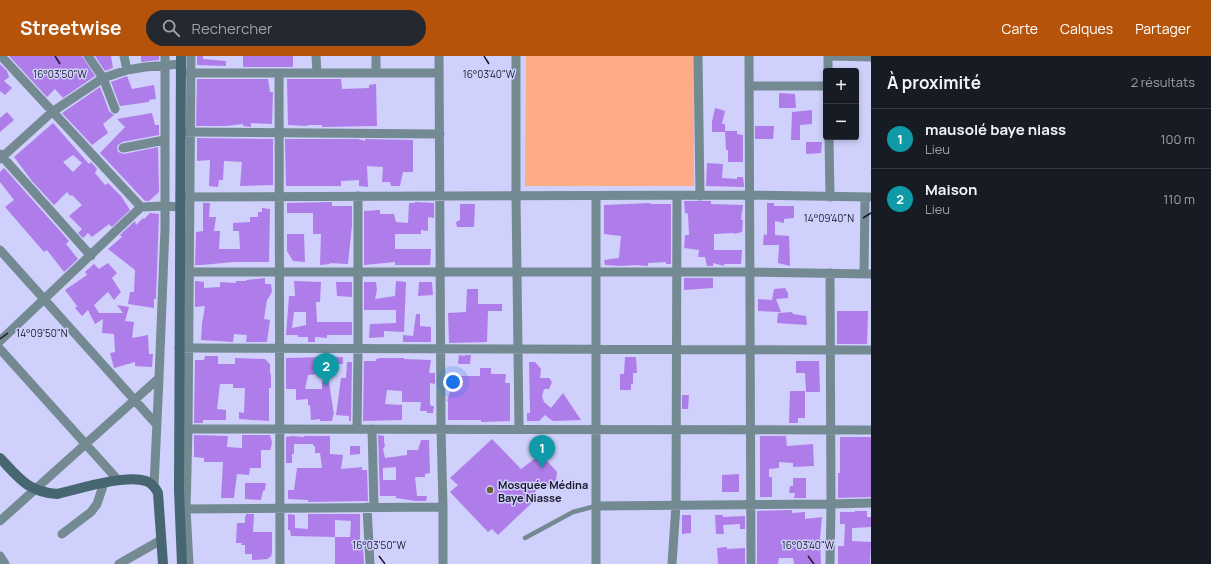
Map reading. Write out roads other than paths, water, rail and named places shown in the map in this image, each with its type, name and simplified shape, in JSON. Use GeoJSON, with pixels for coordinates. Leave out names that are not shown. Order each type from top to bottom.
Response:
{"type":"FeatureCollection","features":[{"type":"Feature","properties":{"kind":"street"},"geometry":{"type":"LineString","coordinates":[[88,56],[103,78],[115,109]]}},
{"type":"Feature","properties":{"kind":"street"},"geometry":{"type":"LineString","coordinates":[[124,56],[127,70]]}},
{"type":"Feature","properties":{"kind":"street"},"geometry":{"type":"LineString","coordinates":[[183,564],[185,272],[183,200],[185,132],[183,67],[191,56]]}},
{"type":"Feature","properties":{"kind":"street"},"geometry":{"type":"LineString","coordinates":[[316,56],[316,73]]}},
{"type":"Feature","properties":{"kind":"street"},"geometry":{"type":"LineString","coordinates":[[376,56],[376,73]]}},
{"type":"Feature","properties":{"kind":"street"},"geometry":{"type":"LineString","coordinates":[[439,56],[443,564]]}},
{"type":"Feature","properties":{"kind":"street"},"geometry":{"type":"LineString","coordinates":[[516,56],[519,429]]}},
{"type":"Feature","properties":{"kind":"street"},"geometry":{"type":"LineString","coordinates":[[698,56],[700,196]]}},
{"type":"Feature","properties":{"kind":"street"},"geometry":{"type":"LineString","coordinates":[[749,56],[750,564]]}},
{"type":"Feature","properties":{"kind":"street"},"geometry":{"type":"LineString","coordinates":[[828,68],[830,56],[871,57]]}},
{"type":"Feature","properties":{"kind":"street"},"geometry":{"type":"LineString","coordinates":[[3,57],[52,112],[142,207]]}},
{"type":"Feature","properties":{"kind":"street"},"geometry":{"type":"LineString","coordinates":[[154,486],[164,228],[165,60]]}},
{"type":"Feature","properties":{"kind":"street"},"geometry":{"type":"LineString","coordinates":[[91,256],[1,157],[52,112],[103,78],[165,60],[183,67],[279,73],[439,74]]}},
{"type":"Feature","properties":{"kind":"street"},"geometry":{"type":"LineString","coordinates":[[279,73],[280,564]]}},
{"type":"Feature","properties":{"kind":"street"},"geometry":{"type":"LineString","coordinates":[[749,86],[823,86]]}},
{"type":"Feature","properties":{"kind":"street"},"geometry":{"type":"LineString","coordinates":[[185,132],[440,134]]}},
{"type":"Feature","properties":{"kind":"street"},"geometry":{"type":"LineString","coordinates":[[123,148],[165,140]]}},
{"type":"Feature","properties":{"kind":"street"},"geometry":{"type":"LineString","coordinates":[[829,140],[830,197]]}},
{"type":"Feature","properties":{"kind":"street"},"geometry":{"type":"LineString","coordinates":[[0,341],[142,207],[164,206],[183,200],[280,196],[750,196],[868,198],[868,274],[750,272],[185,272]]}},
{"type":"Feature","properties":{"kind":"street"},"geometry":{"type":"LineString","coordinates":[[357,429],[358,196]]}},
{"type":"Feature","properties":{"kind":"street"},"geometry":{"type":"LineString","coordinates":[[596,196],[596,564]]}},
{"type":"Feature","properties":{"kind":"street"},"geometry":{"type":"LineString","coordinates":[[672,564],[676,505],[677,196]]}},
{"type":"Feature","properties":{"kind":"street"},"geometry":{"type":"LineString","coordinates":[[183,200],[185,272]]}},
{"type":"Feature","properties":{"kind":"street"},"geometry":{"type":"LineString","coordinates":[[0,250],[157,425]]}},
{"type":"Feature","properties":{"kind":"street"},"geometry":{"type":"LineString","coordinates":[[830,273],[830,564]]}},
{"type":"Feature","properties":{"kind":"street"},"geometry":{"type":"LineString","coordinates":[[184,348],[358,350],[871,350]]}},
{"type":"Feature","properties":{"kind":"street"},"geometry":{"type":"LineString","coordinates":[[0,349],[118,480]]}},
{"type":"Feature","properties":{"kind":"street"},"geometry":{"type":"LineString","coordinates":[[0,522],[159,378]]}},
{"type":"Feature","properties":{"kind":"street"},"geometry":{"type":"LineString","coordinates":[[184,429],[871,430]]}},
{"type":"Feature","properties":{"kind":"street"},"geometry":{"type":"LineString","coordinates":[[370,564],[372,429]]}},
{"type":"Feature","properties":{"kind":"street"},"geometry":{"type":"LineString","coordinates":[[0,458],[18,477],[34,490],[48,493],[57,494],[118,480],[140,479],[147,481],[154,486],[158,493],[163,564]]}},
{"type":"Feature","properties":{"kind":"street"},"geometry":{"type":"LineString","coordinates":[[62,534],[91,512],[97,504],[104,483]]}},
{"type":"Feature","properties":{"kind":"street"},"geometry":{"type":"LineString","coordinates":[[596,506],[871,503]]}},
{"type":"Feature","properties":{"kind":"street"},"geometry":{"type":"LineString","coordinates":[[183,509],[443,507]]}},
{"type":"Feature","properties":{"kind":"street"},"geometry":{"type":"LineString","coordinates":[[119,564],[161,540]]}},
{"type":"Feature","properties":{"kind":"street"},"geometry":{"type":"LineString","coordinates":[[0,556],[5,564]]}},
{"type":"Feature","properties":{"kind":"lane"},"geometry":{"type":"LineString","coordinates":[[525,538],[573,512],[596,506]]}},
{"type":"Feature","properties":{"kind":"place","name":"Maison"},"geometry":{"type":"Point","coordinates":[326,386]}},
{"type":"Feature","properties":{"kind":"place","name":"mausolé baye niass"},"geometry":{"type":"Point","coordinates":[542,468]}},
{"type":"Feature","properties":{"kind":"place","name":"Mosquée Médina Baye Niasse"},"geometry":{"type":"Point","coordinates":[490,490]}}]}
